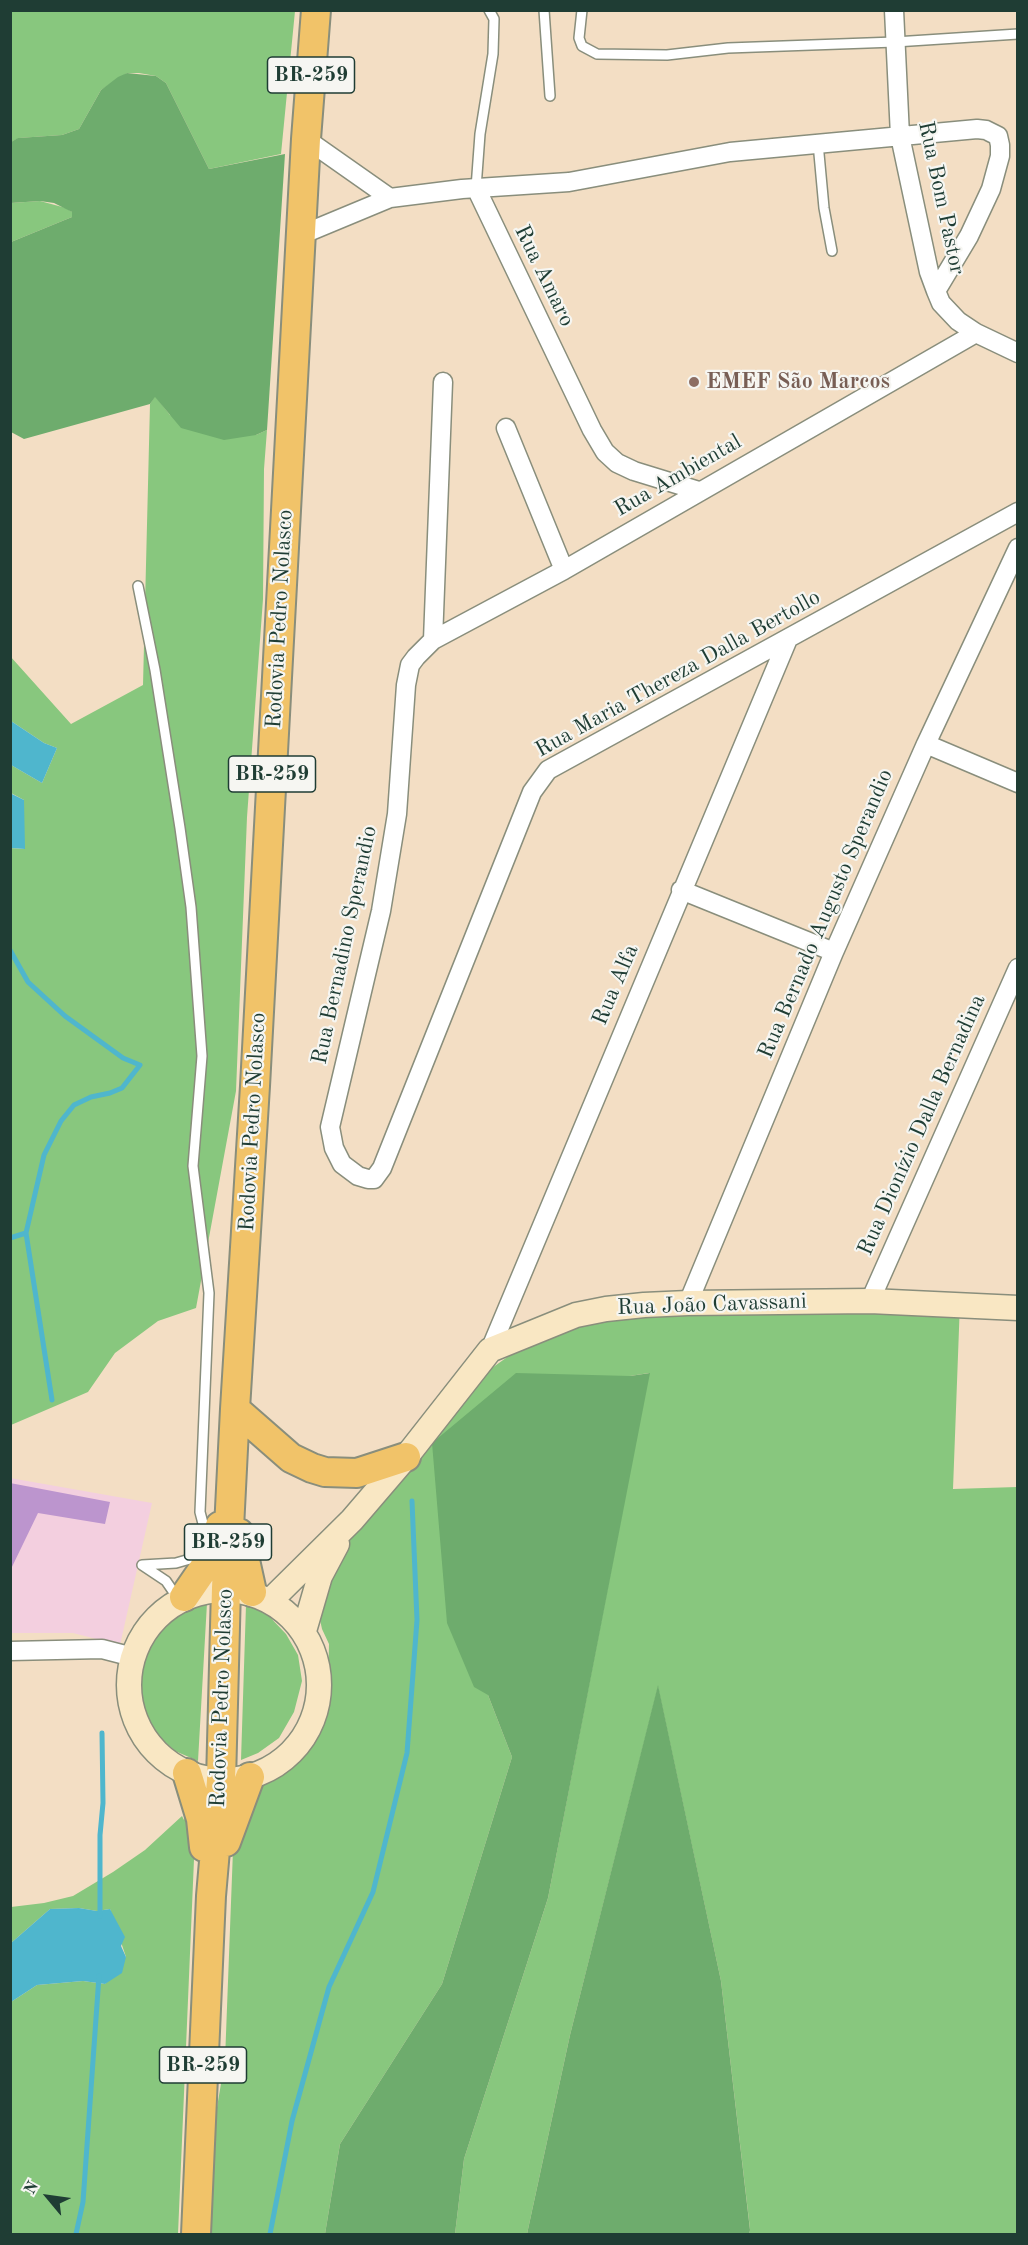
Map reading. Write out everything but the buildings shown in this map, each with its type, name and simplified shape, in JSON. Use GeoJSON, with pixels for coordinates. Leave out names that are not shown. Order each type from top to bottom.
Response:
{"type":"FeatureCollection","features":[{"type":"Feature","properties":{"kind":"highway","name":"Rodovia Pedro Nolasco"},"geometry":{"type":"LineString","coordinates":[[196,2235],[211,1896],[221,1781],[250,1594],[230,1496],[255,1086],[306,139],[316,10]]}},
{"type":"Feature","properties":{"kind":"highway"},"geometry":{"type":"LineString","coordinates":[[235,1408],[291,1458],[325,1472],[357,1473],[406,1457]]}},
{"type":"Feature","properties":{"kind":"highway"},"geometry":{"type":"LineString","coordinates":[[182,1599],[201,1574],[212,1552],[230,1496]]}},
{"type":"Feature","properties":{"kind":"highway"},"geometry":{"type":"LineString","coordinates":[[187,1773],[201,1819],[211,1896]]}},
{"type":"Feature","properties":{"kind":"highway"},"geometry":{"type":"LineString","coordinates":[[211,1896],[232,1821],[250,1777]]}},
{"type":"Feature","properties":{"kind":"main road","name":"Rua João Cavassani"},"geometry":{"type":"LineString","coordinates":[[352,1520],[406,1457],[490,1350],[576,1315],[634,1306],[870,1301],[1017,1308]]}},
{"type":"Feature","properties":{"kind":"main road"},"geometry":{"type":"LineString","coordinates":[[250,1594],[352,1520]]}},
{"type":"Feature","properties":{"kind":"main road"},"geometry":{"type":"LineString","coordinates":[[304,1631],[320,1576],[328,1558],[352,1520]]}},
{"type":"Feature","properties":{"kind":"main road"},"geometry":{"type":"LineString","coordinates":[[250,1594],[289,1614],[304,1631],[318,1664],[320,1688],[316,1712],[306,1734],[291,1753],[272,1767],[250,1777],[221,1781],[187,1773],[165,1761],[148,1744],[136,1723],[129,1699],[129,1674],[133,1657],[147,1628],[164,1610],[182,1599],[250,1594]]}},
{"type":"Feature","properties":{"kind":"street","name":"Rua Bom Pastor"},"geometry":{"type":"LineString","coordinates":[[894,10],[900,136],[929,272],[941,303],[958,321],[976,333],[1017,352]]}},
{"type":"Feature","properties":{"kind":"street"},"geometry":{"type":"LineString","coordinates":[[301,235],[390,198],[476,188],[569,182],[730,152],[977,129],[998,136],[1000,156],[991,189],[969,236],[936,291]]}},
{"type":"Feature","properties":{"kind":"street"},"geometry":{"type":"LineString","coordinates":[[306,139],[390,198]]}},
{"type":"Feature","properties":{"kind":"street","name":"Rua Amaro"},"geometry":{"type":"LineString","coordinates":[[476,188],[592,430],[605,452],[617,463],[634,471],[699,491]]}},
{"type":"Feature","properties":{"kind":"street","name":"Rua Ambiental"},"geometry":{"type":"LineString","coordinates":[[410,665],[433,640],[564,570],[976,333]]}},
{"type":"Feature","properties":{"kind":"street"},"geometry":{"type":"LineString","coordinates":[[433,640],[443,382]]}},
{"type":"Feature","properties":{"kind":"street"},"geometry":{"type":"LineString","coordinates":[[506,428],[564,570]]}},
{"type":"Feature","properties":{"kind":"street","name":"Rua Maria Thereza Dalla Bertollo"},"geometry":{"type":"LineString","coordinates":[[330,1127],[338,1157],[358,1176],[374,1179],[382,1168],[532,792],[548,770],[1017,512]]}},
{"type":"Feature","properties":{"kind":"street","name":"Rua Bernado Augusto Sperandio"},"geometry":{"type":"LineString","coordinates":[[688,1304],[834,952],[926,744],[1017,548]]}},
{"type":"Feature","properties":{"kind":"street","name":"Rua Alfa"},"geometry":{"type":"LineString","coordinates":[[490,1350],[788,639]]}},
{"type":"Feature","properties":{"kind":"street","name":"Rua Bernadino Sperandio"},"geometry":{"type":"LineString","coordinates":[[330,1127],[389,868],[397,814],[406,686],[410,665]]}},
{"type":"Feature","properties":{"kind":"street"},"geometry":{"type":"LineString","coordinates":[[926,744],[1017,783]]}},
{"type":"Feature","properties":{"kind":"street"},"geometry":{"type":"LineString","coordinates":[[681,890],[834,952]]}},
{"type":"Feature","properties":{"kind":"street","name":"Rua Dionízio Dalla Bernadina"},"geometry":{"type":"LineString","coordinates":[[870,1301],[1012,999],[1017,968]]}},
{"type":"Feature","properties":{"kind":"street"},"geometry":{"type":"LineString","coordinates":[[10,1651],[96,1649],[111,1650],[133,1657]]}},
{"type":"Feature","properties":{"kind":"lane","name":"Rua Amaro"},"geometry":{"type":"LineString","coordinates":[[476,188],[480,134],[494,54],[494,20],[489,10]]}},
{"type":"Feature","properties":{"kind":"lane"},"geometry":{"type":"LineString","coordinates":[[544,10],[550,96]]}},
{"type":"Feature","properties":{"kind":"lane"},"geometry":{"type":"LineString","coordinates":[[582,10],[579,38],[582,46],[597,54],[667,55],[728,48],[895,42],[1017,34]]}},
{"type":"Feature","properties":{"kind":"lane"},"geometry":{"type":"LineString","coordinates":[[818,142],[824,208],[832,251]]}},
{"type":"Feature","properties":{"kind":"lane"},"geometry":{"type":"LineString","coordinates":[[138,586],[170,756],[191,907],[202,1056],[192,1166],[209,1293],[200,1512],[204,1532],[212,1552],[176,1563],[142,1565],[166,1581],[182,1599]]}},
{"type":"Feature","properties":{"kind":"shaded area"},"geometry":{"type":"Polygon","coordinates":[[[10,1478],[152,1503],[120,1645],[73,1633],[11,1633],[10,1478]]]}},
{"type":"Feature","properties":{"kind":"green space"},"geometry":{"type":"Polygon","coordinates":[[[11,11],[295,11],[281,154],[209,169],[166,83],[156,76],[139,73],[127,73],[101,90],[79,129],[62,135],[19,138],[11,142],[11,11]]]}},
{"type":"Feature","properties":{"kind":"green space"},"geometry":{"type":"Polygon","coordinates":[[[127,73],[156,76],[166,83],[209,169],[285,154],[267,430],[256,435],[224,440],[181,428],[155,397],[150,404],[24,439],[11,432],[11,242],[72,217],[72,212],[54,203],[40,201],[11,203],[11,142],[18,138],[62,135],[79,129],[101,90],[127,73]]]}},
{"type":"Feature","properties":{"kind":"green space"},"geometry":{"type":"Polygon","coordinates":[[[40,201],[66,208],[72,212],[72,217],[11,242],[11,203],[40,201]]]}},
{"type":"Feature","properties":{"kind":"green space"},"geometry":{"type":"Polygon","coordinates":[[[155,396],[170,415],[256,435],[267,430],[264,469],[263,599],[247,817],[236,1091],[196,1308],[158,1321],[115,1353],[88,1392],[11,1425],[10,848],[24,849],[24,800],[11,793],[11,765],[42,783],[57,748],[44,743],[11,721],[10,656],[71,724],[143,685],[150,404],[155,396]]]}},
{"type":"Feature","properties":{"kind":"green space"},"geometry":{"type":"Polygon","coordinates":[[[960,1302],[953,1489],[1017,1487],[1017,2234],[749,2234],[721,1981],[658,1687],[570,2035],[527,2234],[455,2234],[464,2159],[548,1898],[649,1373],[630,1376],[488,1695],[512,1757],[442,1984],[340,2144],[325,2234],[209,2234],[214,2125],[225,2060],[233,1850],[247,1800],[274,1774],[295,1760],[318,1731],[328,1687],[329,1644],[322,1629],[317,1606],[331,1563],[370,1508],[475,1380],[537,1336],[592,1316],[960,1302]]]}},
{"type":"Feature","properties":{"kind":"green space"},"geometry":{"type":"Polygon","coordinates":[[[516,1373],[630,1376],[650,1373],[548,1898],[464,2159],[455,2234],[325,2234],[340,2144],[442,1984],[512,1757],[488,1695],[474,1687],[447,1623],[432,1443],[516,1373]]]}},
{"type":"Feature","properties":{"kind":"green space"},"geometry":{"type":"Polygon","coordinates":[[[207,1603],[198,1761],[175,1751],[154,1732],[141,1707],[138,1677],[148,1647],[164,1622],[185,1608],[207,1603]]]}},
{"type":"Feature","properties":{"kind":"green space"},"geometry":{"type":"Polygon","coordinates":[[[246,1605],[267,1614],[286,1634],[298,1655],[302,1681],[294,1712],[279,1738],[258,1753],[241,1760],[246,1605]]]}},
{"type":"Feature","properties":{"kind":"green space"},"geometry":{"type":"Polygon","coordinates":[[[658,1685],[721,1981],[750,2230],[749,2234],[527,2234],[570,2035],[658,1685]]]}},
{"type":"Feature","properties":{"kind":"green space"},"geometry":{"type":"Polygon","coordinates":[[[191,1809],[195,1836],[178,2234],[11,2234],[11,2002],[37,1985],[83,1981],[105,1984],[126,1957],[110,1909],[97,1911],[79,1908],[50,1909],[11,1943],[11,1907],[44,1903],[73,1896],[145,1850],[182,1816],[184,1820],[191,1809]]]}},
{"type":"Feature","properties":{"kind":"water"},"geometry":{"type":"Polygon","coordinates":[[[11,721],[44,743],[57,748],[42,783],[11,765],[11,721]]]}},
{"type":"Feature","properties":{"kind":"water"},"geometry":{"type":"Polygon","coordinates":[[[10,793],[24,800],[25,849],[11,848],[10,793]]]}},
{"type":"Feature","properties":{"kind":"water"},"geometry":{"type":"Polygon","coordinates":[[[79,1908],[97,1911],[110,1909],[125,1937],[121,1946],[126,1957],[122,1973],[105,1984],[83,1981],[37,1985],[11,2002],[11,1943],[50,1909],[79,1908]]]}},
{"type":"Feature","properties":{"kind":"waterway"},"geometry":{"type":"LineString","coordinates":[[10,950],[28,982],[65,1016],[123,1058],[140,1065],[122,1088],[91,1097],[74,1105],[61,1121],[44,1155],[26,1233],[52,1400]]}},
{"type":"Feature","properties":{"kind":"waterway"},"geometry":{"type":"LineString","coordinates":[[10,1238],[26,1233]]}},
{"type":"Feature","properties":{"kind":"waterway"},"geometry":{"type":"LineString","coordinates":[[270,2234],[292,2121],[329,1987],[373,1892],[407,1753],[417,1620],[412,1501]]}},
{"type":"Feature","properties":{"kind":"waterway"},"geometry":{"type":"LineString","coordinates":[[100,1916],[102,1733]]}},
{"type":"Feature","properties":{"kind":"waterway"},"geometry":{"type":"LineString","coordinates":[[76,2234],[83,2202],[99,1976]]}},
{"type":"Feature","properties":{"kind":"place","name":"EMEF São Marcos"},"geometry":{"type":"Point","coordinates":[694,382]}}]}
